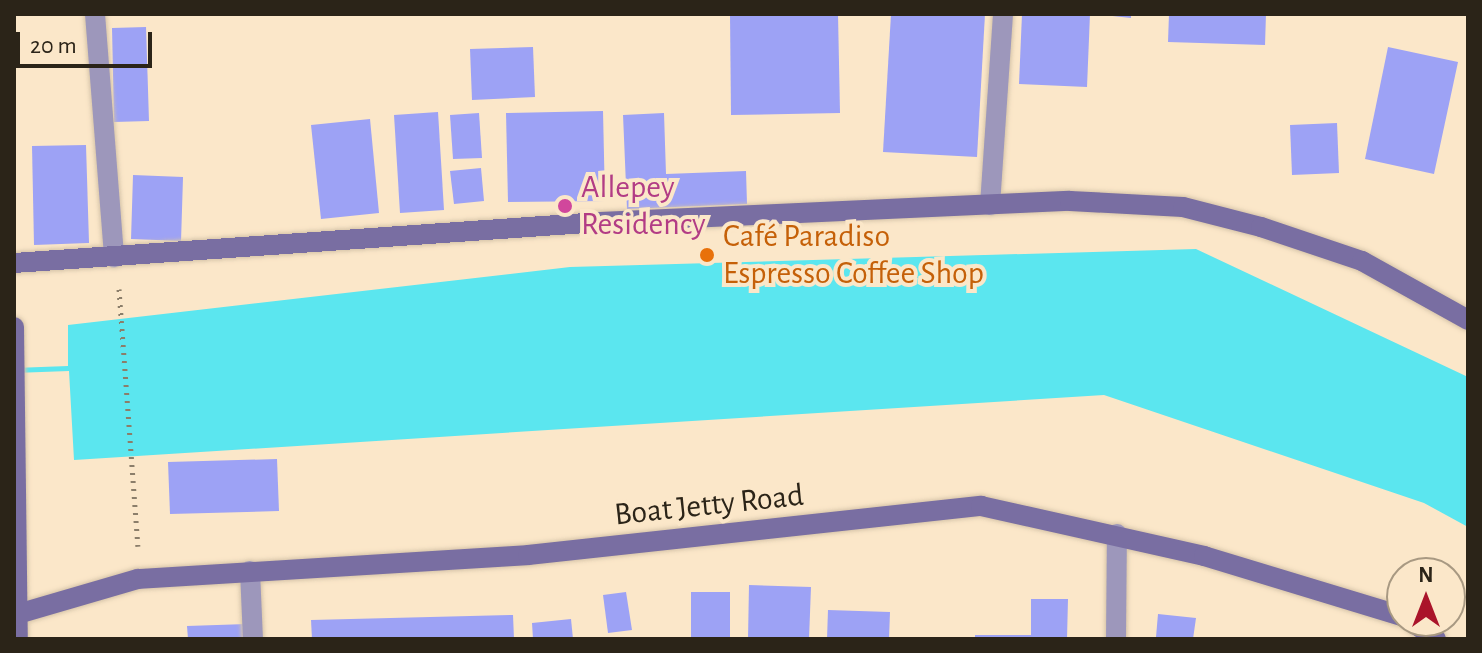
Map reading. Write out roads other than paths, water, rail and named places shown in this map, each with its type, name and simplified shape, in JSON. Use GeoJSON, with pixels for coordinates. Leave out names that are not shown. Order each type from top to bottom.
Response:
{"type":"FeatureCollection","features":[{"type":"Feature","properties":{"kind":"main road"},"geometry":{"type":"LineString","coordinates":[[14,263],[600,222],[1070,201],[1183,207],[1362,261],[1468,320]]}},
{"type":"Feature","properties":{"kind":"main road"},"geometry":{"type":"LineString","coordinates":[[14,327],[18,639]]}},
{"type":"Feature","properties":{"kind":"main road","name":"Boat Jetty Road"},"geometry":{"type":"LineString","coordinates":[[16,615],[138,579],[528,555],[981,506],[1117,534],[1322,588],[1386,610]]}},
{"type":"Feature","properties":{"kind":"street"},"geometry":{"type":"LineString","coordinates":[[95,14],[114,257]]}},
{"type":"Feature","properties":{"kind":"street"},"geometry":{"type":"LineString","coordinates":[[990,205],[1003,14]]}},
{"type":"Feature","properties":{"kind":"street"},"geometry":{"type":"LineString","coordinates":[[1116,639],[1117,534]]}},
{"type":"Feature","properties":{"kind":"street"},"geometry":{"type":"LineString","coordinates":[[250,571],[253,639]]}},
{"type":"Feature","properties":{"kind":"water"},"geometry":{"type":"Polygon","coordinates":[[[1196,249],[1468,377],[1468,527],[1424,503],[1104,395],[74,460],[69,371],[14,373],[14,368],[68,366],[68,325],[570,267],[1196,249]]]}},
{"type":"Feature","properties":{"kind":"place","name":"Allepey Residency"},"geometry":{"type":"Point","coordinates":[565,206]}},
{"type":"Feature","properties":{"kind":"place","name":"Café Paradiso Espresso Coffee Shop"},"geometry":{"type":"Point","coordinates":[707,255]}}]}
